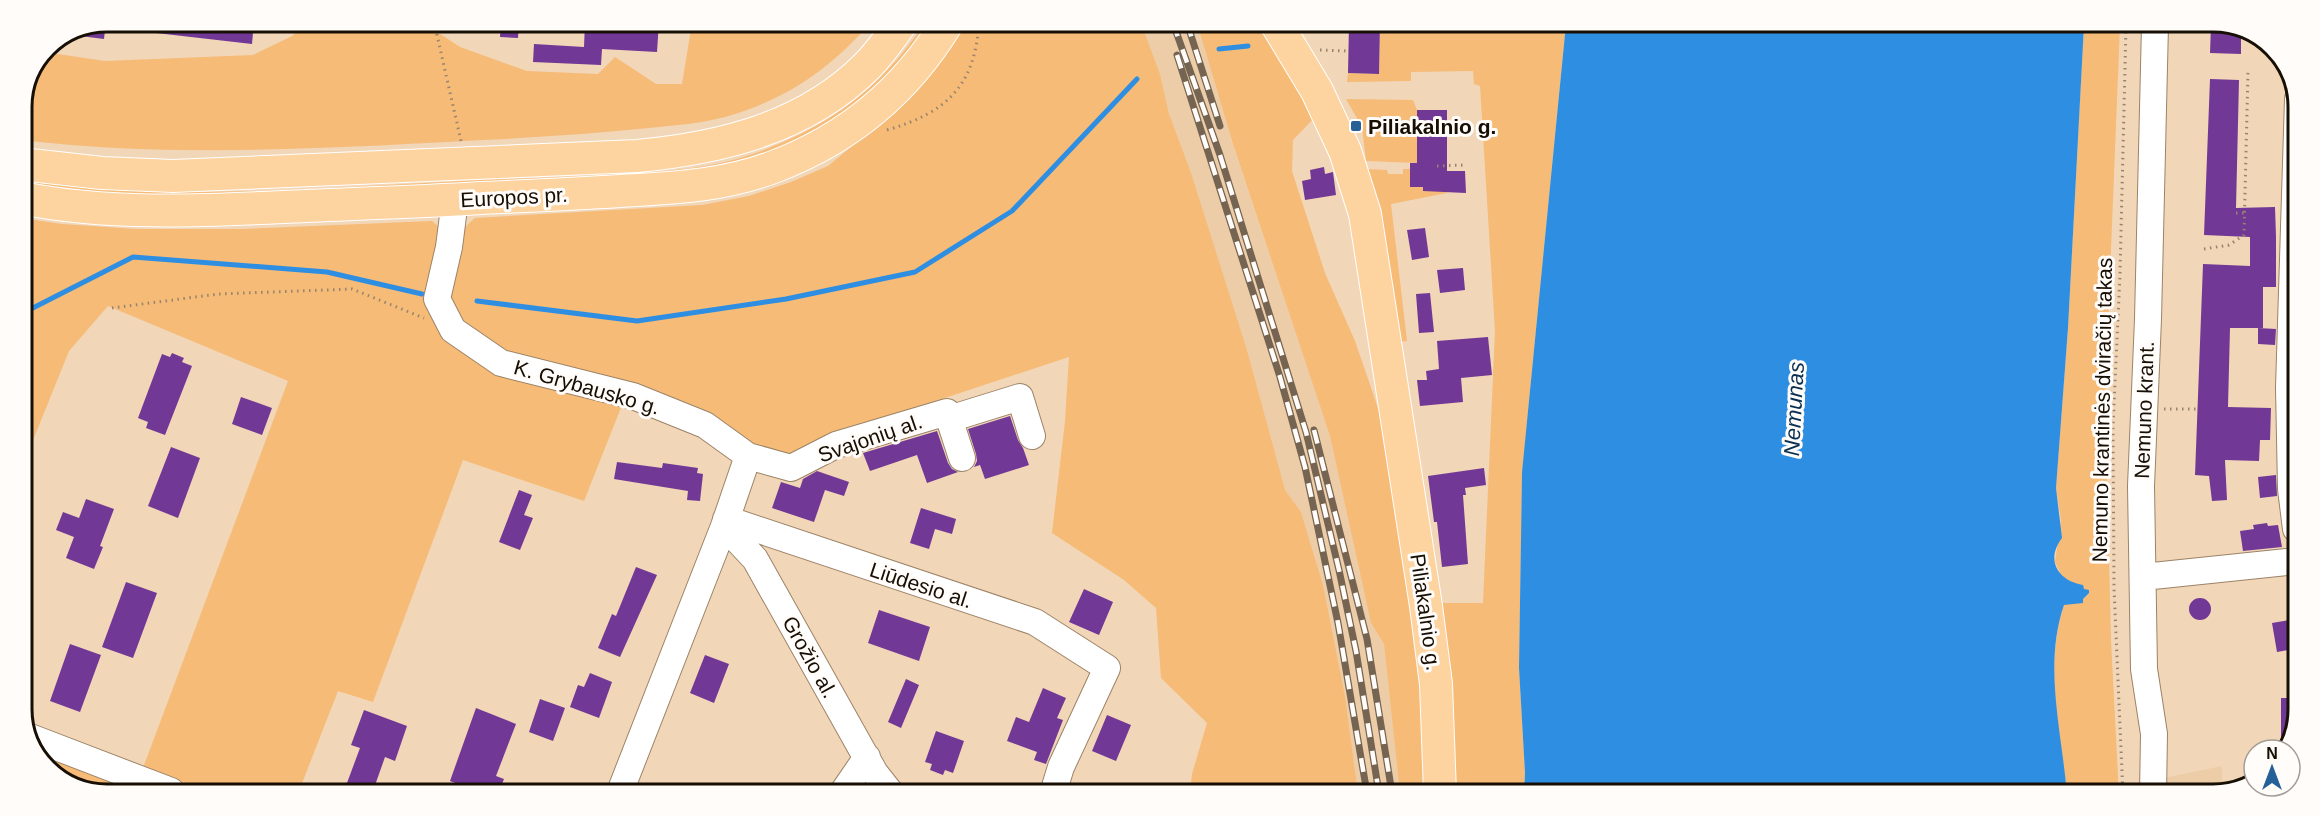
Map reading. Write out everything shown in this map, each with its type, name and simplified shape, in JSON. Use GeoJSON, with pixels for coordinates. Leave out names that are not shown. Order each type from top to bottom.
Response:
{"type":"FeatureCollection","features":[{"type":"Feature","properties":{"kind":"main road","name":"Europos pr."},"geometry":{"type":"LineString","coordinates":[[32,165],[102,173],[173,176],[626,156],[684,151],[740,140],[799,114],[827,98],[867,66],[895,31]]}},
{"type":"Feature","properties":{"kind":"main road","name":"Europos pr."},"geometry":{"type":"LineString","coordinates":[[32,199],[145,210],[236,209],[691,187],[726,181],[774,167],[840,135],[882,103],[910,75],[941,31]]}},
{"type":"Feature","properties":{"kind":"main road","name":"Piliakalnio g."},"geometry":{"type":"LineString","coordinates":[[1281,31],[1317,91],[1345,151],[1365,214],[1403,448],[1435,673],[1440,784]]}},
{"type":"Feature","properties":{"kind":"street","name":"Nemuno krant."},"geometry":{"type":"LineString","coordinates":[[2152,784],[2154,734],[2144,669],[2141,486],[2155,31]]}},
{"type":"Feature","properties":{"kind":"street","name":"K. Grybausko g."},"geometry":{"type":"LineString","coordinates":[[455,200],[449,247],[437,299],[453,330],[501,363],[633,396],[705,425],[748,456]]}},
{"type":"Feature","properties":{"kind":"street"},"geometry":{"type":"LineString","coordinates":[[949,419],[1020,397],[1032,436]]}},
{"type":"Feature","properties":{"kind":"street","name":"Svajonių al."},"geometry":{"type":"LineString","coordinates":[[748,456],[791,468],[836,445],[947,412],[962,458]]}},
{"type":"Feature","properties":{"kind":"street"},"geometry":{"type":"LineString","coordinates":[[623,784],[725,522],[748,456]]}},
{"type":"Feature","properties":{"kind":"street","name":"Liūdesio al."},"geometry":{"type":"LineString","coordinates":[[725,522],[1035,622],[1107,668],[1061,767],[1056,784]]}},
{"type":"Feature","properties":{"kind":"street","name":"Grožio al."},"geometry":{"type":"LineString","coordinates":[[725,522],[755,559],[867,758],[885,784]]}},
{"type":"Feature","properties":{"kind":"street"},"geometry":{"type":"LineString","coordinates":[[2143,577],[2288,562]]}},
{"type":"Feature","properties":{"kind":"street"},"geometry":{"type":"LineString","coordinates":[[38,740],[153,784]]}},
{"type":"Feature","properties":{"kind":"street"},"geometry":{"type":"LineString","coordinates":[[849,784],[867,758]]}},
{"type":"Feature","properties":{"kind":"path"},"geometry":{"type":"LineString","coordinates":[[437,31],[462,146]]}},
{"type":"Feature","properties":{"kind":"path"},"geometry":{"type":"LineString","coordinates":[[878,133],[924,118],[941,107],[956,92],[967,74],[974,55],[978,31]]}},
{"type":"Feature","properties":{"kind":"path","name":"Nemuno krantinės dviračių takas"},"geometry":{"type":"LineString","coordinates":[[2122,784],[2114,588],[2113,427],[2120,274],[2126,31]]}},
{"type":"Feature","properties":{"kind":"path"},"geometry":{"type":"LineString","coordinates":[[1320,50],[1348,51]]}},
{"type":"Feature","properties":{"kind":"path"},"geometry":{"type":"LineString","coordinates":[[2204,249],[2229,245],[2244,235],[2247,71]]}},
{"type":"Feature","properties":{"kind":"path"},"geometry":{"type":"LineString","coordinates":[[2240,105],[2247,106]]}},
{"type":"Feature","properties":{"kind":"path"},"geometry":{"type":"LineString","coordinates":[[2239,140],[2246,140]]}},
{"type":"Feature","properties":{"kind":"path"},"geometry":{"type":"LineString","coordinates":[[1437,166],[1465,165]]}},
{"type":"Feature","properties":{"kind":"path"},"geometry":{"type":"LineString","coordinates":[[2237,177],[2245,178]]}},
{"type":"Feature","properties":{"kind":"path"},"geometry":{"type":"LineString","coordinates":[[2236,213],[2244,213]]}},
{"type":"Feature","properties":{"kind":"path"},"geometry":{"type":"LineString","coordinates":[[112,308],[218,294],[352,289],[453,330]]}},
{"type":"Feature","properties":{"kind":"path"},"geometry":{"type":"LineString","coordinates":[[2144,409],[2196,409]]}},
{"type":"Feature","properties":{"kind":"shaded area"},"geometry":{"type":"Polygon","coordinates":[[[298,31],[436,31],[460,47],[527,71],[598,74],[615,57],[656,84],[682,84],[691,31],[863,31],[829,64],[783,94],[735,114],[686,124],[505,139],[263,150],[141,149],[32,141],[33,92],[44,65],[54,54],[105,61],[253,55],[298,31]]]}},
{"type":"Feature","properties":{"kind":"shaded area"},"geometry":{"type":"Polygon","coordinates":[[[919,31],[927,31],[908,59],[832,125],[763,157],[694,174],[156,199],[32,188],[32,181],[136,191],[251,191],[593,176],[708,166],[753,154],[805,132],[829,118],[870,87],[908,47],[919,31]]]}},
{"type":"Feature","properties":{"kind":"shaded area"},"geometry":{"type":"Polygon","coordinates":[[[953,31],[1144,31],[1160,74],[1169,114],[1191,173],[1246,347],[1285,490],[1301,512],[1323,585],[1345,696],[1357,784],[1191,784],[1207,723],[1161,678],[1156,608],[1124,580],[1052,533],[1065,421],[1069,357],[812,442],[791,464],[507,357],[465,327],[452,310],[447,289],[454,247],[467,225],[475,218],[702,205],[749,196],[791,182],[828,166],[869,132],[953,31]]]}},
{"type":"Feature","properties":{"kind":"shaded area"},"geometry":{"type":"Polygon","coordinates":[[[1144,31],[1199,31],[1232,142],[1330,436],[1371,623],[1384,644],[1399,784],[1357,784],[1345,696],[1323,585],[1301,512],[1285,490],[1169,114],[1160,74],[1144,31]]]}},
{"type":"Feature","properties":{"kind":"shaded area"},"geometry":{"type":"Polygon","coordinates":[[[1199,31],[1261,31],[1316,116],[1293,140],[1292,171],[1325,273],[1355,341],[1378,408],[1393,437],[1434,784],[1399,784],[1384,644],[1371,623],[1330,436],[1232,141],[1199,31]]]}},
{"type":"Feature","properties":{"kind":"shaded area"},"geometry":{"type":"Polygon","coordinates":[[[1380,31],[1565,31],[1522,472],[1519,668],[1524,784],[1451,784],[1440,603],[1483,603],[1495,331],[1480,86],[1474,84],[1473,71],[1411,72],[1411,81],[1347,82],[1348,73],[1379,74],[1380,31]]]}},
{"type":"Feature","properties":{"kind":"shaded area"},"geometry":{"type":"Polygon","coordinates":[[[2084,31],[2120,31],[2105,399],[2111,640],[2118,784],[2066,784],[2055,699],[2055,651],[2064,605],[2083,599],[2089,593],[2089,590],[2083,590],[2083,585],[2071,583],[2062,577],[2055,562],[2061,521],[2056,488],[2068,328],[2084,31]]]}},
{"type":"Feature","properties":{"kind":"shaded area"},"geometry":{"type":"Polygon","coordinates":[[[1346,99],[1413,100],[1417,110],[1417,163],[1366,161],[1362,127],[1346,99]]]}},
{"type":"Feature","properties":{"kind":"shaded area"},"geometry":{"type":"Polygon","coordinates":[[[1367,169],[1387,170],[1388,174],[1403,174],[1403,169],[1410,169],[1410,187],[1423,187],[1423,191],[1447,191],[1447,193],[1391,204],[1407,341],[1400,342],[1367,169]]]}},
{"type":"Feature","properties":{"kind":"shaded area"},"geometry":{"type":"Polygon","coordinates":[[[32,220],[136,229],[242,229],[432,221],[440,228],[449,333],[624,400],[584,501],[463,460],[373,702],[338,691],[302,784],[188,784],[143,768],[288,381],[108,306],[69,351],[32,443],[32,220]]]}},
{"type":"Feature","properties":{"kind":"shaded area"},"geometry":{"type":"Polygon","coordinates":[[[45,752],[131,784],[83,781],[61,769],[45,752]]]}},
{"type":"Feature","properties":{"kind":"shaded area"},"geometry":{"type":"Polygon","coordinates":[[[2222,766],[2222,784],[2164,784],[2164,778],[2222,766]]]}},
{"type":"Feature","properties":{"kind":"water","name":"Nemunas"},"geometry":{"type":"Polygon","coordinates":[[[1565,31],[2084,31],[2068,328],[2056,488],[2062,538],[2057,546],[2055,561],[2061,574],[2074,583],[2083,585],[2089,593],[2083,599],[2083,603],[2064,605],[2055,652],[2054,675],[2066,784],[1524,784],[1519,668],[1522,472],[1565,31]]]}},
{"type":"Feature","properties":{"kind":"building"},"geometry":{"type":"Polygon","coordinates":[[[105,31],[104,39],[81,36],[105,31]]]}},
{"type":"Feature","properties":{"kind":"building"},"geometry":{"type":"Polygon","coordinates":[[[139,31],[253,31],[252,44],[139,31]]]}},
{"type":"Feature","properties":{"kind":"building"},"geometry":{"type":"Polygon","coordinates":[[[500,31],[518,31],[518,38],[500,37],[500,31]]]}},
{"type":"Feature","properties":{"kind":"building"},"geometry":{"type":"Polygon","coordinates":[[[585,31],[658,31],[657,52],[602,49],[601,65],[533,62],[534,44],[584,47],[585,31]]]}},
{"type":"Feature","properties":{"kind":"building"},"geometry":{"type":"Polygon","coordinates":[[[1349,31],[1380,31],[1379,74],[1348,73],[1349,31]]]}},
{"type":"Feature","properties":{"kind":"building"},"geometry":{"type":"Polygon","coordinates":[[[2211,31],[2241,37],[2241,54],[2210,53],[2211,31]]]}},
{"type":"Feature","properties":{"kind":"building"},"geometry":{"type":"Polygon","coordinates":[[[2210,79],[2239,80],[2236,208],[2275,207],[2276,237],[2276,287],[2263,287],[2263,328],[2230,328],[2228,407],[2271,408],[2270,440],[2260,440],[2259,461],[2225,460],[2227,500],[2212,501],[2209,476],[2195,475],[2203,264],[2250,266],[2250,237],[2204,235],[2210,79]]]}},
{"type":"Feature","properties":{"kind":"building"},"geometry":{"type":"Polygon","coordinates":[[[1417,110],[1447,110],[1447,171],[1465,171],[1466,193],[1423,191],[1423,187],[1410,187],[1410,163],[1417,163],[1417,110]]]}},
{"type":"Feature","properties":{"kind":"building"},"geometry":{"type":"Polygon","coordinates":[[[1324,167],[1325,174],[1333,172],[1336,195],[1305,200],[1302,181],[1311,179],[1310,170],[1324,167]]]}},
{"type":"Feature","properties":{"kind":"building"},"geometry":{"type":"Polygon","coordinates":[[[1425,228],[1429,257],[1412,260],[1407,230],[1425,228]]]}},
{"type":"Feature","properties":{"kind":"building"},"geometry":{"type":"Polygon","coordinates":[[[1463,268],[1465,290],[1440,293],[1437,270],[1463,268]]]}},
{"type":"Feature","properties":{"kind":"building"},"geometry":{"type":"Polygon","coordinates":[[[1430,293],[1434,332],[1419,333],[1416,294],[1430,293]]]}},
{"type":"Feature","properties":{"kind":"building"},"geometry":{"type":"Polygon","coordinates":[[[2258,328],[2276,329],[2275,345],[2258,344],[2258,328]]]}},
{"type":"Feature","properties":{"kind":"building"},"geometry":{"type":"Polygon","coordinates":[[[1488,337],[1492,375],[1461,378],[1463,402],[1420,406],[1417,380],[1427,380],[1426,371],[1439,369],[1437,341],[1488,337]]]}},
{"type":"Feature","properties":{"kind":"building"},"geometry":{"type":"Polygon","coordinates":[[[172,353],[184,358],[182,362],[192,366],[165,435],[146,428],[148,422],[138,418],[162,354],[170,357],[172,353]]]}},
{"type":"Feature","properties":{"kind":"building"},"geometry":{"type":"Polygon","coordinates":[[[241,397],[272,408],[262,435],[232,424],[241,397]]]}},
{"type":"Feature","properties":{"kind":"building"},"geometry":{"type":"Polygon","coordinates":[[[1010,416],[1029,465],[985,479],[980,465],[974,467],[977,461],[976,454],[968,429],[1010,416]]]}},
{"type":"Feature","properties":{"kind":"building"},"geometry":{"type":"Polygon","coordinates":[[[937,431],[948,463],[958,472],[927,483],[917,455],[870,471],[863,453],[937,431]]]}},
{"type":"Feature","properties":{"kind":"building"},"geometry":{"type":"Polygon","coordinates":[[[171,447],[200,458],[178,518],[148,506],[171,447]]]}},
{"type":"Feature","properties":{"kind":"building"},"geometry":{"type":"Polygon","coordinates":[[[617,462],[662,468],[663,463],[698,468],[697,473],[703,474],[700,501],[687,500],[688,491],[614,479],[617,462]]]}},
{"type":"Feature","properties":{"kind":"building"},"geometry":{"type":"Polygon","coordinates":[[[1484,468],[1486,485],[1465,488],[1466,495],[1463,495],[1468,564],[1442,567],[1437,522],[1434,522],[1428,476],[1484,468]]]}},
{"type":"Feature","properties":{"kind":"building"},"geometry":{"type":"Polygon","coordinates":[[[817,471],[849,482],[844,496],[825,490],[814,522],[772,508],[781,482],[800,488],[803,479],[817,471]]]}},
{"type":"Feature","properties":{"kind":"building"},"geometry":{"type":"Polygon","coordinates":[[[2276,475],[2277,496],[2260,498],[2258,477],[2276,475]]]}},
{"type":"Feature","properties":{"kind":"building"},"geometry":{"type":"Polygon","coordinates":[[[519,490],[532,495],[524,515],[533,518],[520,550],[499,542],[519,490]]]}},
{"type":"Feature","properties":{"kind":"building"},"geometry":{"type":"Polygon","coordinates":[[[86,499],[114,509],[94,569],[66,558],[74,537],[56,530],[63,512],[79,518],[86,499]]]}},
{"type":"Feature","properties":{"kind":"building"},"geometry":{"type":"Polygon","coordinates":[[[921,508],[956,519],[952,534],[935,529],[929,549],[910,543],[921,508]]]}},
{"type":"Feature","properties":{"kind":"building"},"geometry":{"type":"Polygon","coordinates":[[[2267,523],[2268,526],[2278,525],[2282,547],[2243,551],[2240,531],[2254,529],[2253,525],[2267,523]]]}},
{"type":"Feature","properties":{"kind":"building"},"geometry":{"type":"Polygon","coordinates":[[[636,567],[657,575],[620,657],[598,648],[612,614],[616,616],[636,567]]]}},
{"type":"Feature","properties":{"kind":"building"},"geometry":{"type":"Polygon","coordinates":[[[126,582],[157,593],[133,658],[102,647],[126,582]]]}},
{"type":"Feature","properties":{"kind":"building"},"geometry":{"type":"Polygon","coordinates":[[[1084,589],[1113,602],[1099,635],[1069,622],[1084,589]]]}},
{"type":"Feature","properties":{"kind":"building"},"geometry":{"type":"Polygon","coordinates":[[[2200,598],[2208,601],[2211,609],[2208,617],[2200,620],[2192,617],[2189,609],[2192,601],[2200,598]]]}},
{"type":"Feature","properties":{"kind":"building"},"geometry":{"type":"Polygon","coordinates":[[[879,610],[930,627],[919,661],[868,643],[879,610]]]}},
{"type":"Feature","properties":{"kind":"building"},"geometry":{"type":"Polygon","coordinates":[[[2288,620],[2288,650],[2277,652],[2272,623],[2288,620]]]}},
{"type":"Feature","properties":{"kind":"building"},"geometry":{"type":"Polygon","coordinates":[[[70,644],[101,655],[80,712],[50,701],[70,644]]]}},
{"type":"Feature","properties":{"kind":"building"},"geometry":{"type":"Polygon","coordinates":[[[705,655],[729,664],[714,703],[690,693],[705,655]]]}},
{"type":"Feature","properties":{"kind":"building"},"geometry":{"type":"Polygon","coordinates":[[[590,673],[612,682],[599,718],[570,707],[578,685],[584,687],[590,673]]]}},
{"type":"Feature","properties":{"kind":"building"},"geometry":{"type":"Polygon","coordinates":[[[906,679],[919,685],[901,728],[888,722],[906,679]]]}},
{"type":"Feature","properties":{"kind":"building"},"geometry":{"type":"Polygon","coordinates":[[[1043,688],[1066,698],[1057,718],[1063,720],[1046,764],[1034,760],[1037,752],[1007,741],[1016,717],[1029,722],[1043,688]]]}},
{"type":"Feature","properties":{"kind":"building"},"geometry":{"type":"Polygon","coordinates":[[[2281,698],[2288,698],[2285,733],[2281,738],[2281,698]]]}},
{"type":"Feature","properties":{"kind":"building"},"geometry":{"type":"Polygon","coordinates":[[[540,699],[565,708],[553,741],[529,732],[540,699]]]}},
{"type":"Feature","properties":{"kind":"building"},"geometry":{"type":"Polygon","coordinates":[[[476,708],[516,724],[496,776],[504,779],[502,784],[458,784],[450,781],[476,708]]]}},
{"type":"Feature","properties":{"kind":"building"},"geometry":{"type":"Polygon","coordinates":[[[364,710],[407,726],[395,761],[385,757],[375,784],[347,784],[360,748],[351,745],[364,710]]]}},
{"type":"Feature","properties":{"kind":"building"},"geometry":{"type":"Polygon","coordinates":[[[1107,715],[1131,725],[1116,761],[1092,751],[1107,715]]]}},
{"type":"Feature","properties":{"kind":"building"},"geometry":{"type":"Polygon","coordinates":[[[936,731],[964,741],[953,773],[945,770],[943,775],[930,770],[932,764],[925,762],[936,731]]]}},
{"type":"Feature","properties":{"kind":"waterway"},"geometry":{"type":"LineString","coordinates":[[1219,49],[1248,46]]}},
{"type":"Feature","properties":{"kind":"waterway"},"geometry":{"type":"LineString","coordinates":[[477,301],[637,321],[786,299],[915,272],[1012,211],[1137,79]]}},
{"type":"Feature","properties":{"kind":"waterway"},"geometry":{"type":"LineString","coordinates":[[32,308],[133,257],[327,272],[422,294]]}},
{"type":"Feature","properties":{"kind":"railway"},"geometry":{"type":"LineString","coordinates":[[1176,31],[1220,155],[1306,432],[1356,651],[1378,784]]}},
{"type":"Feature","properties":{"kind":"railway"},"geometry":{"type":"LineString","coordinates":[[1190,31],[1220,126]]}},
{"type":"Feature","properties":{"kind":"railway"},"geometry":{"type":"LineString","coordinates":[[1177,55],[1280,377],[1305,467],[1338,623],[1365,784]]}},
{"type":"Feature","properties":{"kind":"railway"},"geometry":{"type":"LineString","coordinates":[[1314,430],[1367,639],[1391,784]]}},
{"type":"Feature","properties":{"kind":"place","name":"Piliakalnio g."},"geometry":{"type":"Point","coordinates":[1356,126]}}]}
